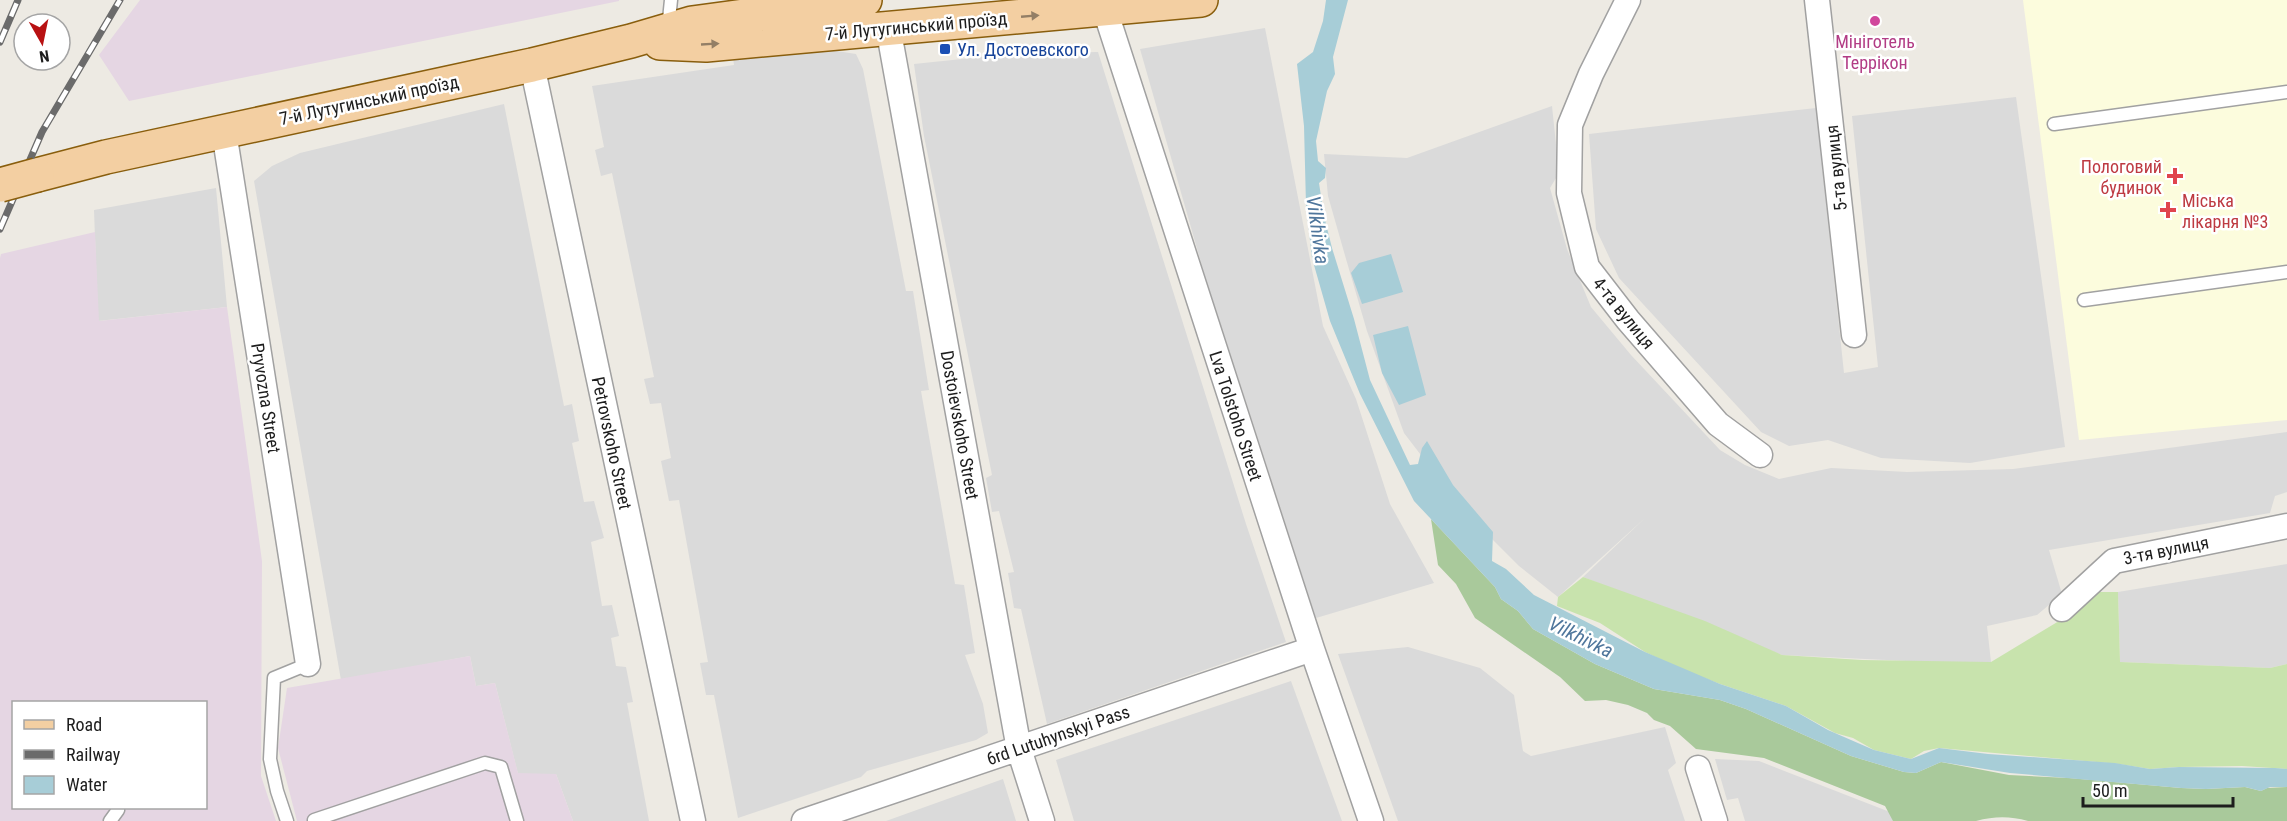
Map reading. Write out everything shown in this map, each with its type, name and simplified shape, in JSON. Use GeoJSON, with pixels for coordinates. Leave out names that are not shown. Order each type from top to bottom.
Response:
{"type":"FeatureCollection","features":[{"type":"Feature","properties":{"kind":"main road","name":"7-й Лутугинський проїзд"},"geometry":{"type":"LineString","coordinates":[[631,41],[669,15],[692,23],[865,0]]}},
{"type":"Feature","properties":{"kind":"main road","name":"7-й Лутугинський проїзд"},"geometry":{"type":"LineString","coordinates":[[0,185],[106,157],[532,65],[631,41],[706,45],[1201,0]]}},
{"type":"Feature","properties":{"kind":"street","name":"4-та вулиця"},"geometry":{"type":"LineString","coordinates":[[1628,0],[1591,74],[1570,125],[1569,194],[1587,267],[1628,320],[1718,424],[1760,455]]}},
{"type":"Feature","properties":{"kind":"street","name":"5-та вулиця"},"geometry":{"type":"LineString","coordinates":[[1817,0],[1854,335]]}},
{"type":"Feature","properties":{"kind":"street","name":"Lva Tolstoho Street"},"geometry":{"type":"LineString","coordinates":[[1105,10],[1312,649],[1371,821]]}},
{"type":"Feature","properties":{"kind":"street","name":"Dostoievskoho Street"},"geometry":{"type":"LineString","coordinates":[[888,27],[1019,749],[1042,821]]}},
{"type":"Feature","properties":{"kind":"street","name":"Petrovskoho Street"},"geometry":{"type":"LineString","coordinates":[[532,65],[693,821]]}},
{"type":"Feature","properties":{"kind":"street","name":"Pryvozna Street"},"geometry":{"type":"LineString","coordinates":[[224,132],[308,664]]}},
{"type":"Feature","properties":{"kind":"street","name":"3-тя вулиця"},"geometry":{"type":"LineString","coordinates":[[2062,609],[2114,561],[2287,526]]}},
{"type":"Feature","properties":{"kind":"street","name":"6rd Lutuhynskyi Pass"},"geometry":{"type":"LineString","coordinates":[[804,821],[1312,649]]}},
{"type":"Feature","properties":{"kind":"street"},"geometry":{"type":"LineString","coordinates":[[1698,768],[1716,821]]}},
{"type":"Feature","properties":{"kind":"lane"},"geometry":{"type":"LineString","coordinates":[[2054,124],[2287,92]]}},
{"type":"Feature","properties":{"kind":"lane"},"geometry":{"type":"LineString","coordinates":[[2084,300],[2287,272]]}},
{"type":"Feature","properties":{"kind":"lane"},"geometry":{"type":"LineString","coordinates":[[287,821],[270,759],[274,678],[308,664]]}},
{"type":"Feature","properties":{"kind":"lane"},"geometry":{"type":"LineString","coordinates":[[314,820],[485,763],[501,767],[517,821]]}},
{"type":"Feature","properties":{"kind":"shaded area"},"geometry":{"type":"Polygon","coordinates":[[[140,0],[619,1],[129,101],[99,55],[140,0]]]}},
{"type":"Feature","properties":{"kind":"shaded area","name":"Міська лікарня №3"},"geometry":{"type":"Polygon","coordinates":[[[2023,0],[2287,0],[2287,420],[2079,440],[2023,0]]]}},
{"type":"Feature","properties":{"kind":"shaded area"},"geometry":{"type":"Polygon","coordinates":[[[1265,28],[1323,326],[1356,399],[1390,504],[1434,583],[1316,618],[1204,273],[1140,49],[1265,28]]]}},
{"type":"Feature","properties":{"kind":"shaded area"},"geometry":{"type":"Polygon","coordinates":[[[830,50],[856,54],[863,69],[906,291],[913,291],[929,390],[921,391],[955,584],[964,585],[975,653],[965,655],[983,704],[988,733],[976,740],[867,771],[861,777],[738,818],[714,695],[706,695],[700,663],[708,662],[679,500],[669,501],[661,461],[671,458],[661,403],[650,404],[644,379],[654,377],[612,173],[601,176],[595,150],[604,147],[592,86],[734,65],[733,57],[830,50]]]}},
{"type":"Feature","properties":{"kind":"shaded area"},"geometry":{"type":"Polygon","coordinates":[[[1098,52],[1246,524],[1286,642],[1047,724],[1021,609],[1014,608],[1008,573],[1014,572],[999,511],[992,512],[986,478],[992,475],[924,136],[914,64],[1010,54],[1098,52]]]}},
{"type":"Feature","properties":{"kind":"shaded area"},"geometry":{"type":"Polygon","coordinates":[[[2016,97],[2065,447],[1970,463],[1881,458],[1828,440],[1789,446],[1761,432],[1619,278],[1596,229],[1589,134],[1816,108],[1844,373],[1878,367],[1852,116],[2016,97]]]}},
{"type":"Feature","properties":{"kind":"shaded area"},"geometry":{"type":"Polygon","coordinates":[[[504,104],[564,406],[572,404],[579,441],[572,443],[584,502],[594,501],[604,538],[591,542],[602,606],[612,605],[619,636],[611,638],[616,666],[626,667],[633,702],[627,703],[649,821],[573,821],[556,774],[518,774],[495,683],[476,686],[470,656],[341,680],[254,181],[272,166],[300,153],[504,104]]]}},
{"type":"Feature","properties":{"kind":"shaded area"},"geometry":{"type":"Polygon","coordinates":[[[1552,106],[1559,173],[1550,188],[1567,249],[1591,307],[1631,355],[1720,450],[1745,465],[1779,479],[1831,468],[1907,472],[2013,469],[2287,432],[2287,492],[2275,496],[2270,513],[2049,550],[2062,594],[2037,615],[1987,626],[1991,662],[1928,662],[1782,655],[1583,577],[1645,518],[1558,597],[1519,566],[1463,510],[1404,433],[1367,331],[1344,252],[1328,196],[1324,154],[1407,158],[1552,106]]]}},
{"type":"Feature","properties":{"kind":"shaded area"},"geometry":{"type":"Polygon","coordinates":[[[216,188],[227,307],[98,321],[94,210],[216,188]]]}},
{"type":"Feature","properties":{"kind":"shaded area"},"geometry":{"type":"Polygon","coordinates":[[[95,232],[99,321],[227,307],[262,561],[261,776],[276,821],[0,821],[1,254],[95,232]]]}},
{"type":"Feature","properties":{"kind":"shaded area"},"geometry":{"type":"Polygon","coordinates":[[[2287,564],[2287,664],[2270,668],[2120,662],[2118,592],[2287,564]]]}},
{"type":"Feature","properties":{"kind":"shaded area"},"geometry":{"type":"Polygon","coordinates":[[[1408,647],[1480,668],[1514,695],[1523,751],[1531,756],[1665,727],[1676,763],[1668,770],[1685,821],[1398,821],[1338,654],[1408,647]]]}},
{"type":"Feature","properties":{"kind":"shaded area"},"geometry":{"type":"Polygon","coordinates":[[[470,656],[476,686],[495,683],[518,773],[556,774],[573,821],[297,821],[278,748],[287,688],[470,656]]]}},
{"type":"Feature","properties":{"kind":"shaded area"},"geometry":{"type":"Polygon","coordinates":[[[1291,681],[1342,821],[1074,821],[1056,760],[1291,681]]]}},
{"type":"Feature","properties":{"kind":"shaded area"},"geometry":{"type":"Polygon","coordinates":[[[1715,759],[1759,761],[1913,821],[1745,821],[1738,798],[1727,800],[1715,759]]]}},
{"type":"Feature","properties":{"kind":"shaded area"},"geometry":{"type":"Polygon","coordinates":[[[1003,779],[1016,821],[886,821],[1003,779]]]}},
{"type":"Feature","properties":{"kind":"green space"},"geometry":{"type":"Polygon","coordinates":[[[1431,519],[1495,587],[1501,599],[1518,611],[1533,629],[1595,664],[1654,689],[1720,700],[1746,709],[1851,756],[1904,772],[1916,773],[1941,762],[2009,775],[2181,788],[2245,787],[2261,791],[2267,788],[2287,787],[2287,821],[2028,821],[2002,817],[1976,821],[1893,821],[1885,806],[1764,758],[1696,749],[1670,726],[1628,705],[1606,700],[1585,701],[1560,677],[1475,618],[1456,584],[1438,565],[1431,519]]]}},
{"type":"Feature","properties":{"kind":"green space"},"geometry":{"type":"Polygon","coordinates":[[[1583,577],[1705,621],[1782,655],[1862,660],[1991,662],[2059,621],[2095,592],[2118,592],[2120,662],[2270,668],[2287,664],[2287,769],[2242,766],[2150,769],[2119,764],[1939,748],[1924,751],[1911,759],[1874,750],[1853,738],[1835,733],[1786,706],[1681,669],[1645,652],[1600,623],[1557,606],[1558,597],[1583,577]]]}},
{"type":"Feature","properties":{"kind":"water","name":"Vilkhivka"},"geometry":{"type":"Polygon","coordinates":[[[1326,0],[1348,0],[1333,57],[1335,74],[1327,91],[1316,141],[1318,161],[1326,168],[1325,178],[1319,183],[1332,248],[1370,380],[1410,465],[1418,464],[1422,448],[1427,441],[1453,485],[1493,532],[1492,561],[1506,569],[1534,595],[1645,652],[1720,684],[1786,706],[1828,730],[1874,750],[1911,759],[1939,748],[1988,754],[2115,763],[2150,769],[2179,767],[2287,769],[2287,787],[2270,787],[2261,791],[2245,787],[2181,788],[2010,773],[1941,762],[1916,773],[1904,772],[1851,756],[1746,709],[1720,700],[1654,689],[1595,664],[1533,629],[1518,611],[1501,599],[1495,587],[1414,501],[1360,394],[1330,321],[1312,258],[1306,205],[1304,126],[1297,64],[1313,52],[1323,21],[1326,0]]]}},
{"type":"Feature","properties":{"kind":"water"},"geometry":{"type":"Polygon","coordinates":[[[1391,254],[1403,292],[1362,304],[1351,273],[1359,263],[1391,254]]]}},
{"type":"Feature","properties":{"kind":"water"},"geometry":{"type":"Polygon","coordinates":[[[1408,326],[1426,395],[1399,405],[1382,373],[1373,335],[1408,326]]]}},
{"type":"Feature","properties":{"kind":"railway"},"geometry":{"type":"LineString","coordinates":[[0,42],[18,0]]}},
{"type":"Feature","properties":{"kind":"railway"},"geometry":{"type":"LineString","coordinates":[[0,229],[42,132],[120,0]]}},
{"type":"Feature","properties":{"kind":"place","name":"Мініготель Террікон"},"geometry":{"type":"Point","coordinates":[1875,21]}},
{"type":"Feature","properties":{"kind":"place","name":"Ул. Достоевского"},"geometry":{"type":"Point","coordinates":[945,49]}},
{"type":"Feature","properties":{"kind":"place","name":"Пологовий будинок"},"geometry":{"type":"Point","coordinates":[2175,176]}},
{"type":"Feature","properties":{"kind":"place","name":"Міська лікарня №3"},"geometry":{"type":"Point","coordinates":[2168,210]}}]}
